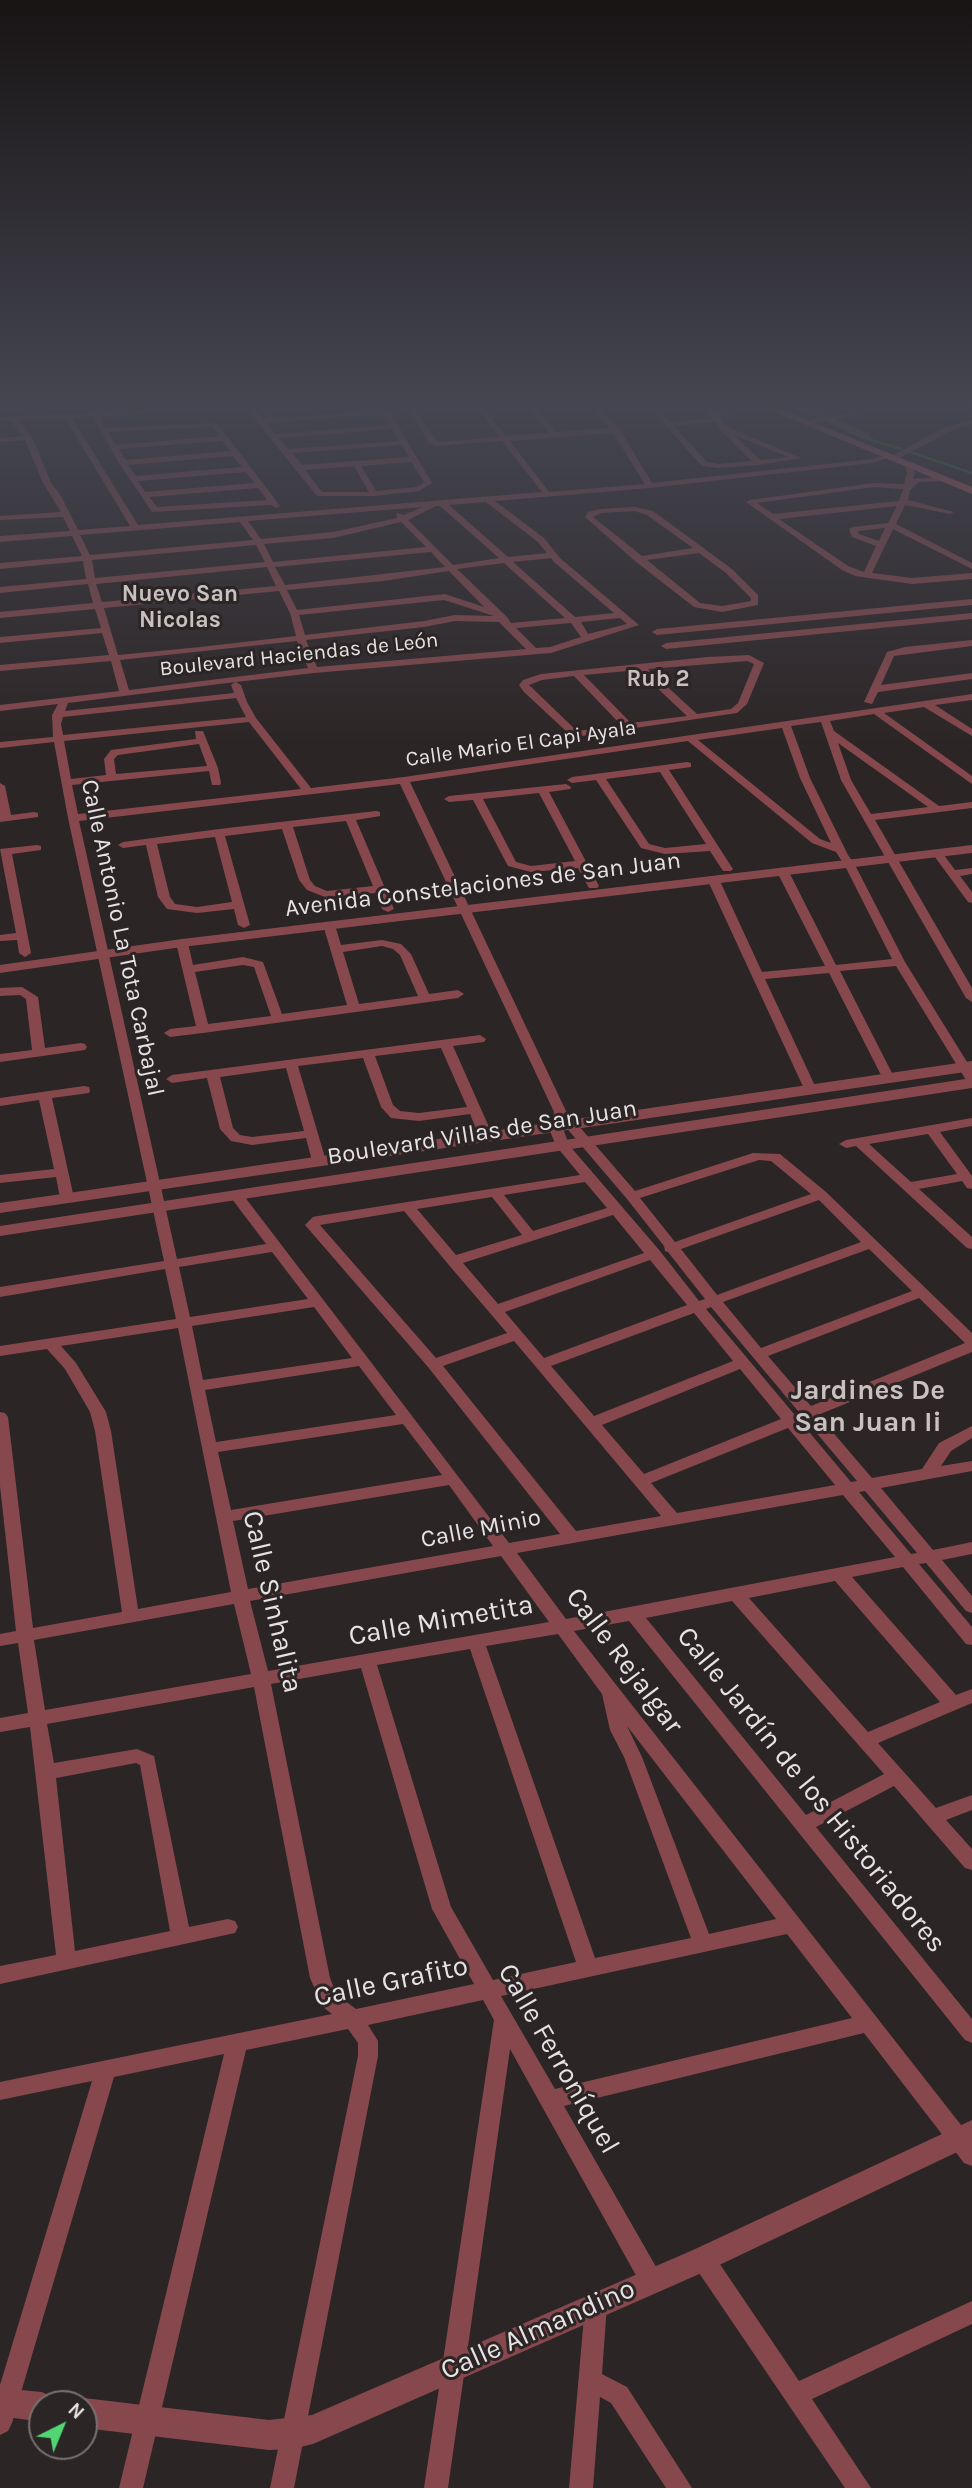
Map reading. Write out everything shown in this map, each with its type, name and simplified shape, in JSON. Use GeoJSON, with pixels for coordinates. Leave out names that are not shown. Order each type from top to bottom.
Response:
{"type":"FeatureCollection","features":[{"type":"Feature","properties":{"kind":"street"},"geometry":{"type":"LineString","coordinates":[[69,522],[87,557],[91,582],[125,693]]}},
{"type":"Feature","properties":{"kind":"street"},"geometry":{"type":"LineString","coordinates":[[132,522],[135,528]]}},
{"type":"Feature","properties":{"kind":"street"},"geometry":{"type":"LineString","coordinates":[[0,540],[205,522]]}},
{"type":"Feature","properties":{"kind":"street"},"geometry":{"type":"LineString","coordinates":[[244,522],[259,542],[294,613],[300,638],[314,670]]}},
{"type":"Feature","properties":{"kind":"street"},"geometry":{"type":"LineString","coordinates":[[2,565],[353,532],[394,522]]}},
{"type":"Feature","properties":{"kind":"street"},"geometry":{"type":"LineString","coordinates":[[405,522],[533,651]]}},
{"type":"Feature","properties":{"kind":"street"},"geometry":{"type":"LineString","coordinates":[[461,522],[581,628],[586,638]]}},
{"type":"Feature","properties":{"kind":"street"},"geometry":{"type":"LineString","coordinates":[[518,522],[541,540],[552,555],[621,615]]}},
{"type":"Feature","properties":{"kind":"street"},"geometry":{"type":"LineString","coordinates":[[597,522],[697,606],[722,610],[755,603],[755,597],[729,571],[660,522]]}},
{"type":"Feature","properties":{"kind":"street"},"geometry":{"type":"LineString","coordinates":[[778,522],[845,568],[866,576],[912,581],[972,576]]}},
{"type":"Feature","properties":{"kind":"street"},"geometry":{"type":"LineString","coordinates":[[866,576],[893,522]]}},
{"type":"Feature","properties":{"kind":"street"},"geometry":{"type":"LineString","coordinates":[[881,545],[855,535],[853,529],[892,525],[972,566]]}},
{"type":"Feature","properties":{"kind":"street"},"geometry":{"type":"LineString","coordinates":[[0,590],[433,549]]}},
{"type":"Feature","properties":{"kind":"street"},"geometry":{"type":"LineString","coordinates":[[638,559],[699,550]]}},
{"type":"Feature","properties":{"kind":"street"},"geometry":{"type":"LineString","coordinates":[[0,615],[280,588],[552,555]]}},
{"type":"Feature","properties":{"kind":"street"},"geometry":{"type":"LineString","coordinates":[[294,613],[451,597],[504,620]]}},
{"type":"Feature","properties":{"kind":"street"},"geometry":{"type":"LineString","coordinates":[[657,632],[972,602]]}},
{"type":"Feature","properties":{"kind":"street"},"geometry":{"type":"LineString","coordinates":[[739,608],[751,624]]}},
{"type":"Feature","properties":{"kind":"street"},"geometry":{"type":"LineString","coordinates":[[722,610],[735,625]]}},
{"type":"Feature","properties":{"kind":"street"},"geometry":{"type":"LineString","coordinates":[[0,668],[300,638],[455,618],[571,620],[621,615]]}},
{"type":"Feature","properties":{"kind":"street","name":"Boulevard Haciendas de León"},"geometry":{"type":"LineString","coordinates":[[1,707],[314,670],[559,648],[600,633],[634,625],[621,615]]}},
{"type":"Feature","properties":{"kind":"street"},"geometry":{"type":"LineString","coordinates":[[840,615],[846,628]]}},
{"type":"Feature","properties":{"kind":"street"},"geometry":{"type":"LineString","coordinates":[[666,646],[972,616]]}},
{"type":"Feature","properties":{"kind":"street"},"geometry":{"type":"LineString","coordinates":[[811,618],[814,630]]}},
{"type":"Feature","properties":{"kind":"street"},"geometry":{"type":"LineString","coordinates":[[0,640],[106,630]]}},
{"type":"Feature","properties":{"kind":"street"},"geometry":{"type":"LineString","coordinates":[[680,630],[704,661]]}},
{"type":"Feature","properties":{"kind":"street"},"geometry":{"type":"LineString","coordinates":[[869,702],[890,654],[972,643]]}},
{"type":"Feature","properties":{"kind":"street"},"geometry":{"type":"LineString","coordinates":[[547,738],[729,713],[740,707],[759,663],[749,658],[704,661],[535,678],[524,685],[575,734]]}},
{"type":"Feature","properties":{"kind":"street"},"geometry":{"type":"LineString","coordinates":[[640,667],[695,718]]}},
{"type":"Feature","properties":{"kind":"street"},"geometry":{"type":"LineString","coordinates":[[576,673],[629,727]]}},
{"type":"Feature","properties":{"kind":"street"},"geometry":{"type":"LineString","coordinates":[[876,689],[972,676]]}},
{"type":"Feature","properties":{"kind":"street"},"geometry":{"type":"LineString","coordinates":[[235,680],[239,695],[252,719],[308,790]]}},
{"type":"Feature","properties":{"kind":"street"},"geometry":{"type":"LineString","coordinates":[[170,688],[176,702]]}},
{"type":"Feature","properties":{"kind":"street"},"geometry":{"type":"LineString","coordinates":[[57,715],[239,695]]}},
{"type":"Feature","properties":{"kind":"street","name":"Calle Mario El Capi Ayala"},"geometry":{"type":"LineString","coordinates":[[73,818],[404,780],[972,697]]}},
{"type":"Feature","properties":{"kind":"street","name":"Calle Antonio La Tota Carbajal"},"geometry":{"type":"LineString","coordinates":[[64,700],[57,715],[58,739],[73,818],[155,1185]]}},
{"type":"Feature","properties":{"kind":"street"},"geometry":{"type":"LineString","coordinates":[[926,704],[972,733]]}},
{"type":"Feature","properties":{"kind":"street"},"geometry":{"type":"LineString","coordinates":[[877,712],[972,780]]}},
{"type":"Feature","properties":{"kind":"street"},"geometry":{"type":"LineString","coordinates":[[0,745],[252,719]]}},
{"type":"Feature","properties":{"kind":"street"},"geometry":{"type":"LineString","coordinates":[[825,720],[846,780],[972,998]]}},
{"type":"Feature","properties":{"kind":"street"},"geometry":{"type":"LineString","coordinates":[[196,725],[216,783]]}},
{"type":"Feature","properties":{"kind":"street"},"geometry":{"type":"LineString","coordinates":[[786,726],[805,778],[899,962],[970,1074]]}},
{"type":"Feature","properties":{"kind":"street"},"geometry":{"type":"LineString","coordinates":[[829,732],[937,809]]}},
{"type":"Feature","properties":{"kind":"street"},"geometry":{"type":"LineString","coordinates":[[692,740],[816,841],[844,857]]}},
{"type":"Feature","properties":{"kind":"street"},"geometry":{"type":"LineString","coordinates":[[111,778],[109,759],[115,752],[202,741]]}},
{"type":"Feature","properties":{"kind":"street"},"geometry":{"type":"LineString","coordinates":[[449,799],[542,789],[599,776],[687,765]]}},
{"type":"Feature","properties":{"kind":"street"},"geometry":{"type":"LineString","coordinates":[[67,782],[213,768]]}},
{"type":"Feature","properties":{"kind":"street"},"geometry":{"type":"LineString","coordinates":[[663,769],[727,869]]}},
{"type":"Feature","properties":{"kind":"street"},"geometry":{"type":"LineString","coordinates":[[599,776],[645,846],[665,851],[713,847]]}},
{"type":"Feature","properties":{"kind":"street"},"geometry":{"type":"LineString","coordinates":[[404,780],[563,1120],[632,1196],[670,1248],[972,1607]]}},
{"type":"Feature","properties":{"kind":"street"},"geometry":{"type":"LineString","coordinates":[[0,786],[3,818],[34,815]]}},
{"type":"Feature","properties":{"kind":"street"},"geometry":{"type":"LineString","coordinates":[[542,789],[593,886]]}},
{"type":"Feature","properties":{"kind":"street"},"geometry":{"type":"LineString","coordinates":[[477,796],[512,864],[531,869],[582,864]]}},
{"type":"Feature","properties":{"kind":"street"},"geometry":{"type":"LineString","coordinates":[[867,818],[972,805]]}},
{"type":"Feature","properties":{"kind":"street"},"geometry":{"type":"LineString","coordinates":[[123,845],[376,814]]}},
{"type":"Feature","properties":{"kind":"street"},"geometry":{"type":"LineString","coordinates":[[350,817],[388,909]]}},
{"type":"Feature","properties":{"kind":"street"},"geometry":{"type":"LineString","coordinates":[[286,824],[305,880],[311,888],[325,894],[379,889]]}},
{"type":"Feature","properties":{"kind":"street"},"geometry":{"type":"LineString","coordinates":[[219,832],[244,925]]}},
{"type":"Feature","properties":{"kind":"street","name":"Avenida Constelaciones de San Juan"},"geometry":{"type":"LineString","coordinates":[[888,854],[972,839]]}},
{"type":"Feature","properties":{"kind":"street"},"geometry":{"type":"LineString","coordinates":[[151,842],[164,897],[171,907],[197,910],[238,905]]}},
{"type":"Feature","properties":{"kind":"street"},"geometry":{"type":"LineString","coordinates":[[25,953],[3,851],[37,848]]}},
{"type":"Feature","properties":{"kind":"street","name":"Avenida Constelaciones de San Juan"},"geometry":{"type":"LineString","coordinates":[[0,957],[182,943],[727,869],[844,857],[972,849]]}},
{"type":"Feature","properties":{"kind":"street"},"geometry":{"type":"LineString","coordinates":[[937,853],[972,900]]}},
{"type":"Feature","properties":{"kind":"street","name":"Avenida Constelaciones de San Juan"},"geometry":{"type":"LineString","coordinates":[[0,969],[244,925],[388,909],[462,907],[714,881],[783,872],[844,857]]}},
{"type":"Feature","properties":{"kind":"street"},"geometry":{"type":"LineString","coordinates":[[952,874],[972,871]]}},
{"type":"Feature","properties":{"kind":"street"},"geometry":{"type":"LineString","coordinates":[[783,872],[889,1079]]}},
{"type":"Feature","properties":{"kind":"street"},"geometry":{"type":"LineString","coordinates":[[714,881],[811,1090]]}},
{"type":"Feature","properties":{"kind":"street"},"geometry":{"type":"LineString","coordinates":[[329,925],[354,1009]]}},
{"type":"Feature","properties":{"kind":"street"},"geometry":{"type":"LineString","coordinates":[[0,938],[21,936]]}},
{"type":"Feature","properties":{"kind":"street"},"geometry":{"type":"LineString","coordinates":[[182,943],[203,1029]]}},
{"type":"Feature","properties":{"kind":"street"},"geometry":{"type":"LineString","coordinates":[[336,949],[382,943],[397,946],[405,954],[425,998]]}},
{"type":"Feature","properties":{"kind":"street"},"geometry":{"type":"LineString","coordinates":[[188,969],[243,961],[259,965],[278,1019]]}},
{"type":"Feature","properties":{"kind":"street"},"geometry":{"type":"LineString","coordinates":[[759,976],[899,962]]}},
{"type":"Feature","properties":{"kind":"street"},"geometry":{"type":"LineString","coordinates":[[0,992],[22,991],[32,997],[38,1052]]}},
{"type":"Feature","properties":{"kind":"street"},"geometry":{"type":"LineString","coordinates":[[170,1033],[458,994]]}},
{"type":"Feature","properties":{"kind":"street"},"geometry":{"type":"LineString","coordinates":[[172,1079],[480,1039]]}},
{"type":"Feature","properties":{"kind":"street"},"geometry":{"type":"LineString","coordinates":[[446,1044],[486,1136]]}},
{"type":"Feature","properties":{"kind":"street"},"geometry":{"type":"LineString","coordinates":[[0,1058],[81,1047]]}},
{"type":"Feature","properties":{"kind":"street"},"geometry":{"type":"LineString","coordinates":[[368,1054],[387,1107],[396,1115],[419,1117],[473,1110]]}},
{"type":"Feature","properties":{"kind":"street"},"geometry":{"type":"LineString","coordinates":[[291,1065],[319,1161]]}},
{"type":"Feature","properties":{"kind":"street","name":"Boulevard Villas de San Juan"},"geometry":{"type":"LineString","coordinates":[[0,1208],[486,1136],[563,1120],[889,1079],[970,1074]]}},
{"type":"Feature","properties":{"kind":"street","name":"Boulevard Villas de San Juan"},"geometry":{"type":"LineString","coordinates":[[0,1231],[563,1146],[970,1074]]}},
{"type":"Feature","properties":{"kind":"street"},"geometry":{"type":"LineString","coordinates":[[214,1075],[227,1129],[236,1138],[252,1141],[310,1134]]}},
{"type":"Feature","properties":{"kind":"street"},"geometry":{"type":"LineString","coordinates":[[0,1102],[84,1090]]}},
{"type":"Feature","properties":{"kind":"street"},"geometry":{"type":"LineString","coordinates":[[45,1096],[67,1198]]}},
{"type":"Feature","properties":{"kind":"street"},"geometry":{"type":"LineString","coordinates":[[563,1120],[559,1138],[563,1146],[972,1639]]}},
{"type":"Feature","properties":{"kind":"street"},"geometry":{"type":"LineString","coordinates":[[972,1122],[852,1143],[908,1187],[972,1244]]}},
{"type":"Feature","properties":{"kind":"street"},"geometry":{"type":"LineString","coordinates":[[930,1129],[969,1181]]}},
{"type":"Feature","properties":{"kind":"street"},"geometry":{"type":"LineString","coordinates":[[632,1196],[758,1156],[775,1157],[821,1195],[972,1344],[808,1413]]}},
{"type":"Feature","properties":{"kind":"street"},"geometry":{"type":"LineString","coordinates":[[0,1179],[61,1172]]}},
{"type":"Feature","properties":{"kind":"street"},"geometry":{"type":"LineString","coordinates":[[571,1536],[433,1364],[312,1225],[318,1220],[590,1177]]}},
{"type":"Feature","properties":{"kind":"street"},"geometry":{"type":"LineString","coordinates":[[908,1187],[969,1181]]}},
{"type":"Feature","properties":{"kind":"street","name":"Calle Sinhalita"},"geometry":{"type":"LineString","coordinates":[[155,1185],[241,1598],[261,1679],[320,1978],[330,2001],[353,2019]]}},
{"type":"Feature","properties":{"kind":"street"},"geometry":{"type":"LineString","coordinates":[[496,1193],[530,1236]]}},
{"type":"Feature","properties":{"kind":"street","name":"Calle Rejalgar"},"geometry":{"type":"LineString","coordinates":[[236,1195],[453,1479],[608,1689],[869,2023],[967,2142]]}},
{"type":"Feature","properties":{"kind":"street"},"geometry":{"type":"LineString","coordinates":[[670,1248],[821,1195]]}},
{"type":"Feature","properties":{"kind":"street"},"geometry":{"type":"LineString","coordinates":[[407,1206],[673,1519]]}},
{"type":"Feature","properties":{"kind":"street"},"geometry":{"type":"LineString","coordinates":[[453,1261],[617,1209]]}},
{"type":"Feature","properties":{"kind":"street"},"geometry":{"type":"LineString","coordinates":[[541,1364],[871,1243]]}},
{"type":"Feature","properties":{"kind":"street"},"geometry":{"type":"LineString","coordinates":[[0,1292],[276,1247]]}},
{"type":"Feature","properties":{"kind":"street"},"geometry":{"type":"LineString","coordinates":[[495,1310],[655,1254]]}},
{"type":"Feature","properties":{"kind":"street"},"geometry":{"type":"LineString","coordinates":[[759,1354],[920,1293]]}},
{"type":"Feature","properties":{"kind":"street"},"geometry":{"type":"LineString","coordinates":[[0,1351],[318,1302]]}},
{"type":"Feature","properties":{"kind":"street"},"geometry":{"type":"LineString","coordinates":[[433,1364],[517,1335]]}},
{"type":"Feature","properties":{"kind":"street"},"geometry":{"type":"LineString","coordinates":[[50,1343],[71,1366],[101,1422],[131,1616]]}},
{"type":"Feature","properties":{"kind":"street"},"geometry":{"type":"LineString","coordinates":[[197,1386],[363,1361]]}},
{"type":"Feature","properties":{"kind":"street"},"geometry":{"type":"LineString","coordinates":[[592,1423],[743,1362]]}},
{"type":"Feature","properties":{"kind":"street"},"geometry":{"type":"LineString","coordinates":[[0,1417],[25,1635],[46,1772],[66,1960]]}},
{"type":"Feature","properties":{"kind":"street"},"geometry":{"type":"LineString","coordinates":[[210,1448],[407,1418]]}},
{"type":"Feature","properties":{"kind":"street"},"geometry":{"type":"LineString","coordinates":[[641,1481],[792,1420]]}},
{"type":"Feature","properties":{"kind":"street"},"geometry":{"type":"LineString","coordinates":[[929,1473],[945,1447],[972,1430]]}},
{"type":"Feature","properties":{"kind":"street","name":"Calle Minio"},"geometry":{"type":"LineString","coordinates":[[0,1640],[972,1466]]}},
{"type":"Feature","properties":{"kind":"street"},"geometry":{"type":"LineString","coordinates":[[224,1517],[453,1479]]}},
{"type":"Feature","properties":{"kind":"street","name":"Calle Mimetita"},"geometry":{"type":"LineString","coordinates":[[0,1725],[633,1614],[970,1551]]}},
{"type":"Feature","properties":{"kind":"street"},"geometry":{"type":"LineString","coordinates":[[839,1574],[953,1704]]}},
{"type":"Feature","properties":{"kind":"street"},"geometry":{"type":"LineString","coordinates":[[736,1594],[972,1863]]}},
{"type":"Feature","properties":{"kind":"street","name":"Calle Jardín de los Historiadores"},"geometry":{"type":"LineString","coordinates":[[633,1614],[972,2034]]}},
{"type":"Feature","properties":{"kind":"street"},"geometry":{"type":"LineString","coordinates":[[476,1641],[588,1967]]}},
{"type":"Feature","properties":{"kind":"street","name":"Calle Ferroníquel"},"geometry":{"type":"LineString","coordinates":[[367,1660],[442,1909],[651,2280]]}},
{"type":"Feature","properties":{"kind":"street"},"geometry":{"type":"LineString","coordinates":[[608,1689],[619,1730],[633,1758],[703,1943]]}},
{"type":"Feature","properties":{"kind":"street"},"geometry":{"type":"LineString","coordinates":[[866,1740],[972,1696]]}},
{"type":"Feature","properties":{"kind":"street"},"geometry":{"type":"LineString","coordinates":[[46,1772],[137,1756],[148,1761],[181,1937]]}},
{"type":"Feature","properties":{"kind":"street"},"geometry":{"type":"LineString","coordinates":[[803,1825],[897,1776]]}},
{"type":"Feature","properties":{"kind":"street"},"geometry":{"type":"LineString","coordinates":[[934,1817],[972,1802]]}},
{"type":"Feature","properties":{"kind":"street","name":"Calle Grafito"},"geometry":{"type":"LineString","coordinates":[[0,2091],[353,2019],[793,1924]]}},
{"type":"Feature","properties":{"kind":"street"},"geometry":{"type":"LineString","coordinates":[[3,1974],[228,1927]]}},
{"type":"Feature","properties":{"kind":"street"},"geometry":{"type":"LineString","coordinates":[[282,2488],[368,2056],[368,2041],[353,2019]]}},
{"type":"Feature","properties":{"kind":"street"},"geometry":{"type":"LineString","coordinates":[[436,2488],[503,2019]]}},
{"type":"Feature","properties":{"kind":"street"},"geometry":{"type":"LineString","coordinates":[[548,2099],[869,2023]]}},
{"type":"Feature","properties":{"kind":"street"},"geometry":{"type":"LineString","coordinates":[[131,2488],[237,2043]]}},
{"type":"Feature","properties":{"kind":"street"},"geometry":{"type":"LineString","coordinates":[[28,2408],[2,2409],[106,2070]]}},
{"type":"Feature","properties":{"kind":"street","name":"Calle Almandino"},"geometry":{"type":"LineString","coordinates":[[98,2415],[269,2435],[292,2434],[330,2423],[967,2142]]}},
{"type":"Feature","properties":{"kind":"street"},"geometry":{"type":"LineString","coordinates":[[702,2259],[859,2488]]}},
{"type":"Feature","properties":{"kind":"street"},"geometry":{"type":"LineString","coordinates":[[581,2488],[596,2305]]}},
{"type":"Feature","properties":{"kind":"street"},"geometry":{"type":"LineString","coordinates":[[794,2395],[972,2312]]}},
{"type":"Feature","properties":{"kind":"street"},"geometry":{"type":"LineString","coordinates":[[591,2383],[604,2386],[619,2395],[680,2488]]}},
{"type":"Feature","properties":{"kind":"district","name":"Nuevo San Nicolas"},"geometry":{"type":"Point","coordinates":[180,607]}},
{"type":"Feature","properties":{"kind":"district","name":"Rub 2"},"geometry":{"type":"Point","coordinates":[658,679]}},
{"type":"Feature","properties":{"kind":"district","name":"Jardines De San Juan Ii"},"geometry":{"type":"Point","coordinates":[868,1407]}}]}
